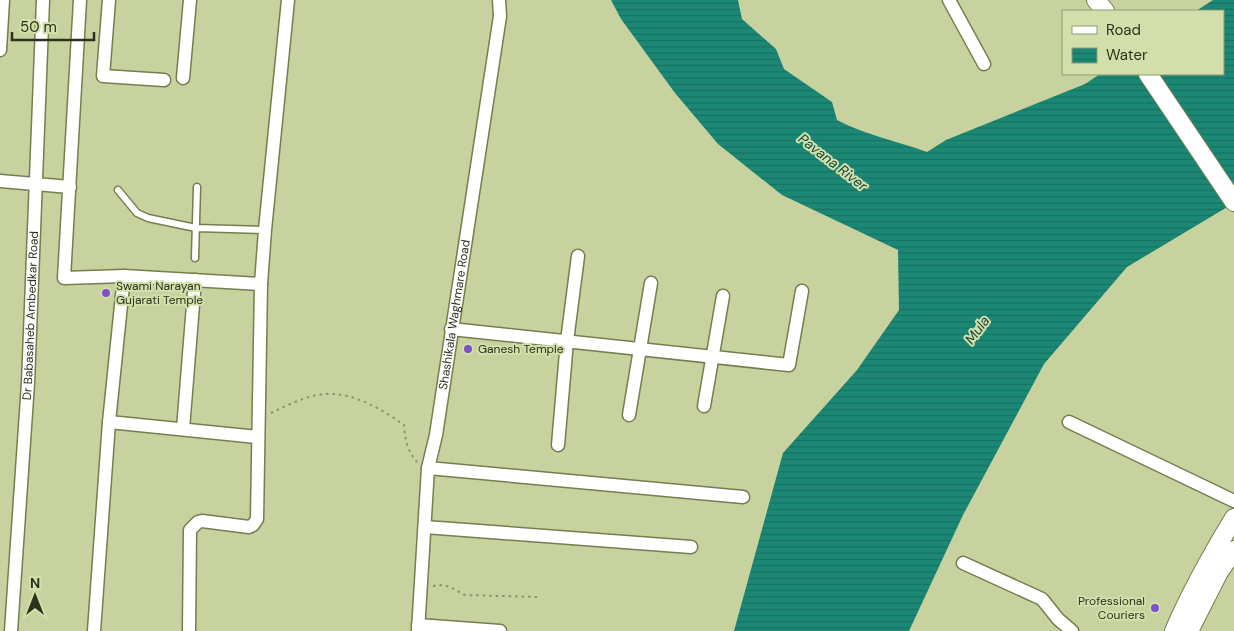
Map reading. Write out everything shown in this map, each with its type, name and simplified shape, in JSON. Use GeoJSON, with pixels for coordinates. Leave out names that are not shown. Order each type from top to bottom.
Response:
{"type":"FeatureCollection","features":[{"type":"Feature","properties":{"kind":"main road"},"geometry":{"type":"LineString","coordinates":[[1149,75],[1234,202]]}},
{"type":"Feature","properties":{"kind":"main road"},"geometry":{"type":"LineString","coordinates":[[1174,631],[1197,582],[1234,518]]}},
{"type":"Feature","properties":{"kind":"main road"},"geometry":{"type":"LineString","coordinates":[[1189,631],[1219,572],[1234,550]]}},
{"type":"Feature","properties":{"kind":"street"},"geometry":{"type":"LineString","coordinates":[[0,50],[3,0]]}},
{"type":"Feature","properties":{"kind":"street","name":"Dr Babasaheb Ambedkar Road"},"geometry":{"type":"LineString","coordinates":[[10,631],[28,383],[43,0]]}},
{"type":"Feature","properties":{"kind":"street"},"geometry":{"type":"LineString","coordinates":[[80,0],[64,278],[124,276],[261,284]]}},
{"type":"Feature","properties":{"kind":"street"},"geometry":{"type":"LineString","coordinates":[[109,0],[103,76],[164,80]]}},
{"type":"Feature","properties":{"kind":"street"},"geometry":{"type":"LineString","coordinates":[[179,0],[190,0],[184,78]]}},
{"type":"Feature","properties":{"kind":"street"},"geometry":{"type":"LineString","coordinates":[[189,631],[190,530],[198,522],[202,521],[249,527],[256,522],[261,284],[288,0]]}},
{"type":"Feature","properties":{"kind":"street","name":"Shashikala Waghmare Road"},"geometry":{"type":"LineString","coordinates":[[418,628],[428,468],[436,435],[500,16],[499,0]]}},
{"type":"Feature","properties":{"kind":"street"},"geometry":{"type":"LineString","coordinates":[[949,0],[984,64]]}},
{"type":"Feature","properties":{"kind":"street"},"geometry":{"type":"LineString","coordinates":[[0,181],[70,187]]}},
{"type":"Feature","properties":{"kind":"street"},"geometry":{"type":"LineString","coordinates":[[558,445],[567,341],[578,256]]}},
{"type":"Feature","properties":{"kind":"street"},"geometry":{"type":"LineString","coordinates":[[94,631],[109,422],[124,276]]}},
{"type":"Feature","properties":{"kind":"street"},"geometry":{"type":"LineString","coordinates":[[183,429],[195,280]]}},
{"type":"Feature","properties":{"kind":"street"},"geometry":{"type":"LineString","coordinates":[[629,415],[651,283]]}},
{"type":"Feature","properties":{"kind":"street"},"geometry":{"type":"LineString","coordinates":[[451,329],[789,365],[802,291]]}},
{"type":"Feature","properties":{"kind":"street"},"geometry":{"type":"LineString","coordinates":[[704,406],[723,296]]}},
{"type":"Feature","properties":{"kind":"street"},"geometry":{"type":"LineString","coordinates":[[109,422],[257,437]]}},
{"type":"Feature","properties":{"kind":"street"},"geometry":{"type":"LineString","coordinates":[[1069,422],[1234,501]]}},
{"type":"Feature","properties":{"kind":"street"},"geometry":{"type":"LineString","coordinates":[[428,468],[744,497]]}},
{"type":"Feature","properties":{"kind":"street"},"geometry":{"type":"LineString","coordinates":[[425,527],[691,547]]}},
{"type":"Feature","properties":{"kind":"street"},"geometry":{"type":"LineString","coordinates":[[963,563],[1042,599],[1058,619],[1072,631]]}},
{"type":"Feature","properties":{"kind":"street"},"geometry":{"type":"LineString","coordinates":[[418,628],[500,631]]}},
{"type":"Feature","properties":{"kind":"lane"},"geometry":{"type":"LineString","coordinates":[[195,258],[197,187]]}},
{"type":"Feature","properties":{"kind":"lane"},"geometry":{"type":"LineString","coordinates":[[118,190],[137,213],[148,218],[196,228],[265,230]]}},
{"type":"Feature","properties":{"kind":"path"},"geometry":{"type":"LineString","coordinates":[[258,420],[310,397],[327,394],[344,395],[390,415],[404,425],[405,441],[411,454],[416,462],[428,468]]}},
{"type":"Feature","properties":{"kind":"path"},"geometry":{"type":"LineString","coordinates":[[420,592],[436,585],[450,587],[466,596],[538,598]]}},
{"type":"Feature","properties":{"kind":"water"},"geometry":{"type":"Polygon","coordinates":[[[611,0],[738,0],[742,19],[776,49],[784,69],[832,102],[837,120],[870,134],[927,152],[946,140],[1085,84],[1098,75],[1224,75],[1224,10],[1198,10],[1213,0],[1234,0],[1234,203],[1127,267],[1044,364],[963,515],[909,631],[734,631],[783,453],[857,370],[899,310],[898,250],[782,195],[718,144],[675,93],[621,19],[611,0]]]}},
{"type":"Feature","properties":{"kind":"place","name":"Swami Narayan Gujarati Temple"},"geometry":{"type":"Point","coordinates":[106,293]}},
{"type":"Feature","properties":{"kind":"place","name":"Ganesh Temple"},"geometry":{"type":"Point","coordinates":[468,349]}},
{"type":"Feature","properties":{"kind":"place","name":"Professional Couriers"},"geometry":{"type":"Point","coordinates":[1155,608]}},
{"type":"Feature","properties":{"kind":"water label","name":"Pavana River"},"geometry":{"type":"Point","coordinates":[833,162]}},
{"type":"Feature","properties":{"kind":"water label","name":"Mula"},"geometry":{"type":"Point","coordinates":[977,330]}}]}
